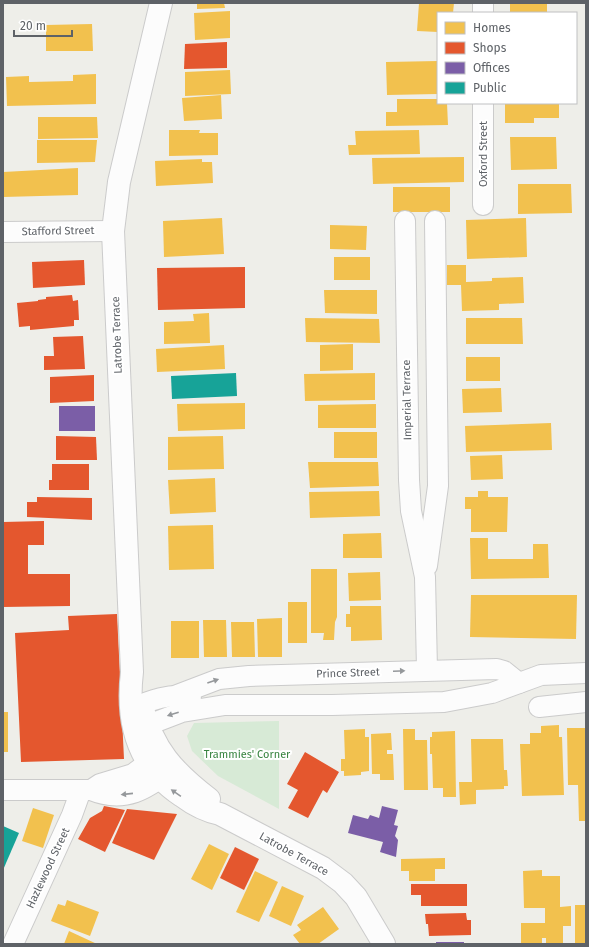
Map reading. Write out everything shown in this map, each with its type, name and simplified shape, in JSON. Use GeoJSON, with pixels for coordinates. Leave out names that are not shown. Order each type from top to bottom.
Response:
{"type":"FeatureCollection","features":[{"type":"Feature","properties":{"kind":"main road","name":"Latrobe Terrace"},"geometry":{"type":"LineString","coordinates":[[161,3],[119,182],[114,231],[132,672],[138,684],[138,744],[160,766],[175,792],[204,811],[220,814],[323,868],[343,883],[356,897],[384,944]]}},
{"type":"Feature","properties":{"kind":"street","name":"Oxford Street"},"geometry":{"type":"LineString","coordinates":[[483,104],[483,205]]}},
{"type":"Feature","properties":{"kind":"street","name":"Imperial Terrace"},"geometry":{"type":"LineString","coordinates":[[405,221],[409,480],[411,511],[425,577],[427,670]]}},
{"type":"Feature","properties":{"kind":"street","name":"Imperial Terrace"},"geometry":{"type":"LineString","coordinates":[[425,577],[437,506],[438,486],[435,221]]}},
{"type":"Feature","properties":{"kind":"street","name":"Stafford Street"},"geometry":{"type":"LineString","coordinates":[[3,232],[114,231]]}},
{"type":"Feature","properties":{"kind":"street","name":"Prince Street"},"geometry":{"type":"LineString","coordinates":[[139,717],[160,698],[177,695],[214,680],[234,677],[427,670],[501,670],[519,683]]}},
{"type":"Feature","properties":{"kind":"street","name":"Prince Street"},"geometry":{"type":"LineString","coordinates":[[139,717],[174,714],[225,705],[332,705],[444,702],[492,693],[544,675],[586,673]]}},
{"type":"Feature","properties":{"kind":"street","name":"Prince Street"},"geometry":{"type":"LineString","coordinates":[[177,695],[205,699],[225,705]]}},
{"type":"Feature","properties":{"kind":"street"},"geometry":{"type":"LineString","coordinates":[[539,707],[586,702]]}},
{"type":"Feature","properties":{"kind":"street"},"geometry":{"type":"LineString","coordinates":[[3,790],[86,790],[101,795],[132,794],[142,791],[160,766]]}},
{"type":"Feature","properties":{"kind":"street","name":"Hazlewood Street"},"geometry":{"type":"LineString","coordinates":[[13,944],[72,815],[86,790]]}},
{"type":"Feature","properties":{"kind":"green space","name":"Trammies' Corner"},"geometry":{"type":"Polygon","coordinates":[[[279,721],[279,809],[218,776],[192,751],[187,736],[194,723],[279,721]]]}},
{"type":"Feature","properties":{"kind":"building: Homes"},"geometry":{"type":"Polygon","coordinates":[[[197,3],[224,3],[225,8],[197,9],[197,3]]]}},
{"type":"Feature","properties":{"kind":"building: Homes"},"geometry":{"type":"Polygon","coordinates":[[[419,3],[454,3],[453,12],[437,12],[437,32],[417,31],[419,3]]]}},
{"type":"Feature","properties":{"kind":"building: Homes"},"geometry":{"type":"Polygon","coordinates":[[[510,3],[547,3],[547,12],[510,12],[510,3]]]}},
{"type":"Feature","properties":{"kind":"building: Homes"},"geometry":{"type":"Polygon","coordinates":[[[230,11],[230,38],[195,40],[194,13],[230,11]]]}},
{"type":"Feature","properties":{"kind":"building: Homes"},"geometry":{"type":"Polygon","coordinates":[[[92,24],[93,51],[46,51],[46,25],[92,24]]]}},
{"type":"Feature","properties":{"kind":"building: Homes"},"geometry":{"type":"Polygon","coordinates":[[[437,61],[437,94],[387,95],[386,62],[437,61]]]}},
{"type":"Feature","properties":{"kind":"building: Homes"},"geometry":{"type":"Polygon","coordinates":[[[230,70],[231,94],[185,96],[185,72],[230,70]]]}},
{"type":"Feature","properties":{"kind":"building: Homes"},"geometry":{"type":"Polygon","coordinates":[[[96,74],[96,104],[7,106],[6,77],[29,76],[29,82],[73,81],[73,75],[96,74]]]}},
{"type":"Feature","properties":{"kind":"building: Homes"},"geometry":{"type":"Polygon","coordinates":[[[221,95],[222,119],[184,121],[182,98],[221,95]]]}},
{"type":"Feature","properties":{"kind":"building: Homes"},"geometry":{"type":"Polygon","coordinates":[[[397,99],[437,99],[437,104],[447,104],[448,125],[386,126],[386,112],[397,112],[397,99]]]}},
{"type":"Feature","properties":{"kind":"building: Homes"},"geometry":{"type":"Polygon","coordinates":[[[505,104],[559,104],[559,118],[534,118],[534,123],[505,123],[505,104]]]}},
{"type":"Feature","properties":{"kind":"building: Homes"},"geometry":{"type":"Polygon","coordinates":[[[38,117],[97,117],[98,138],[38,139],[38,117]]]}},
{"type":"Feature","properties":{"kind":"building: Homes"},"geometry":{"type":"Polygon","coordinates":[[[169,130],[200,130],[199,133],[218,133],[218,155],[169,156],[169,130]]]}},
{"type":"Feature","properties":{"kind":"building: Homes"},"geometry":{"type":"Polygon","coordinates":[[[419,130],[420,154],[349,155],[348,145],[356,145],[355,131],[419,130]]]}},
{"type":"Feature","properties":{"kind":"building: Homes"},"geometry":{"type":"Polygon","coordinates":[[[510,137],[556,137],[557,169],[511,170],[510,137]]]}},
{"type":"Feature","properties":{"kind":"building: Homes"},"geometry":{"type":"Polygon","coordinates":[[[37,140],[97,140],[95,162],[37,163],[37,140]]]}},
{"type":"Feature","properties":{"kind":"building: Homes"},"geometry":{"type":"Polygon","coordinates":[[[464,157],[464,182],[373,184],[372,158],[464,157]]]}},
{"type":"Feature","properties":{"kind":"building: Homes"},"geometry":{"type":"Polygon","coordinates":[[[202,159],[202,162],[212,162],[213,183],[156,186],[155,161],[202,159]]]}},
{"type":"Feature","properties":{"kind":"building: Homes"},"geometry":{"type":"Polygon","coordinates":[[[78,168],[78,195],[3,197],[3,172],[78,168]]]}},
{"type":"Feature","properties":{"kind":"building: Homes"},"geometry":{"type":"Polygon","coordinates":[[[518,184],[571,184],[572,213],[518,214],[518,184]]]}},
{"type":"Feature","properties":{"kind":"building: Homes"},"geometry":{"type":"Polygon","coordinates":[[[393,187],[450,187],[450,212],[393,212],[393,187]]]}},
{"type":"Feature","properties":{"kind":"building: Homes"},"geometry":{"type":"Polygon","coordinates":[[[222,218],[224,254],[164,257],[163,221],[222,218]]]}},
{"type":"Feature","properties":{"kind":"building: Homes"},"geometry":{"type":"Polygon","coordinates":[[[526,218],[527,257],[467,259],[466,220],[526,218]]]}},
{"type":"Feature","properties":{"kind":"building: Homes"},"geometry":{"type":"Polygon","coordinates":[[[330,225],[367,226],[366,250],[330,249],[330,225]]]}},
{"type":"Feature","properties":{"kind":"building: Homes"},"geometry":{"type":"Polygon","coordinates":[[[334,257],[370,257],[370,280],[334,280],[334,257]]]}},
{"type":"Feature","properties":{"kind":"building: Homes"},"geometry":{"type":"Polygon","coordinates":[[[447,265],[466,265],[466,282],[492,281],[492,278],[523,277],[524,303],[499,304],[499,310],[462,311],[461,285],[447,285],[447,265]]]}},
{"type":"Feature","properties":{"kind":"building: Homes"},"geometry":{"type":"Polygon","coordinates":[[[324,290],[377,290],[377,314],[325,313],[324,290]]]}},
{"type":"Feature","properties":{"kind":"building: Homes"},"geometry":{"type":"Polygon","coordinates":[[[209,313],[210,343],[164,344],[164,322],[194,321],[193,314],[209,313]]]}},
{"type":"Feature","properties":{"kind":"building: Homes"},"geometry":{"type":"Polygon","coordinates":[[[305,318],[379,319],[380,343],[306,342],[305,318]]]}},
{"type":"Feature","properties":{"kind":"building: Homes"},"geometry":{"type":"Polygon","coordinates":[[[466,318],[522,318],[523,344],[466,344],[466,318]]]}},
{"type":"Feature","properties":{"kind":"building: Homes"},"geometry":{"type":"Polygon","coordinates":[[[353,344],[353,370],[320,371],[320,345],[353,344]]]}},
{"type":"Feature","properties":{"kind":"building: Homes"},"geometry":{"type":"Polygon","coordinates":[[[224,345],[225,369],[157,372],[156,349],[224,345]]]}},
{"type":"Feature","properties":{"kind":"building: Homes"},"geometry":{"type":"Polygon","coordinates":[[[466,357],[500,357],[500,381],[466,381],[466,357]]]}},
{"type":"Feature","properties":{"kind":"building: Homes"},"geometry":{"type":"Polygon","coordinates":[[[375,373],[375,400],[305,401],[304,374],[375,373]]]}},
{"type":"Feature","properties":{"kind":"building: Homes"},"geometry":{"type":"Polygon","coordinates":[[[501,388],[502,412],[463,413],[462,389],[501,388]]]}},
{"type":"Feature","properties":{"kind":"building: Homes"},"geometry":{"type":"Polygon","coordinates":[[[245,403],[245,429],[178,431],[177,404],[245,403]]]}},
{"type":"Feature","properties":{"kind":"building: Homes"},"geometry":{"type":"Polygon","coordinates":[[[376,404],[376,428],[318,428],[318,405],[376,404]]]}},
{"type":"Feature","properties":{"kind":"building: Homes"},"geometry":{"type":"Polygon","coordinates":[[[551,423],[552,450],[466,452],[465,426],[551,423]]]}},
{"type":"Feature","properties":{"kind":"building: Homes"},"geometry":{"type":"Polygon","coordinates":[[[334,432],[377,432],[377,458],[334,458],[334,432]]]}},
{"type":"Feature","properties":{"kind":"building: Homes"},"geometry":{"type":"Polygon","coordinates":[[[223,436],[224,469],[168,470],[168,437],[223,436]]]}},
{"type":"Feature","properties":{"kind":"building: Homes"},"geometry":{"type":"Polygon","coordinates":[[[502,455],[503,479],[471,480],[470,456],[502,455]]]}},
{"type":"Feature","properties":{"kind":"building: Homes"},"geometry":{"type":"Polygon","coordinates":[[[308,462],[378,462],[379,486],[310,488],[308,462]]]}},
{"type":"Feature","properties":{"kind":"building: Homes"},"geometry":{"type":"Polygon","coordinates":[[[215,478],[216,512],[170,514],[168,480],[215,478]]]}},
{"type":"Feature","properties":{"kind":"building: Homes"},"geometry":{"type":"Polygon","coordinates":[[[379,491],[380,516],[310,518],[309,492],[379,491]]]}},
{"type":"Feature","properties":{"kind":"building: Homes"},"geometry":{"type":"Polygon","coordinates":[[[478,491],[488,491],[488,497],[508,497],[507,532],[471,532],[471,509],[465,509],[465,497],[478,497],[478,491]]]}},
{"type":"Feature","properties":{"kind":"building: Homes"},"geometry":{"type":"Polygon","coordinates":[[[213,525],[214,569],[169,570],[168,526],[213,525]]]}},
{"type":"Feature","properties":{"kind":"building: Homes"},"geometry":{"type":"Polygon","coordinates":[[[381,533],[382,558],[343,558],[343,534],[381,533]]]}},
{"type":"Feature","properties":{"kind":"building: Homes"},"geometry":{"type":"Polygon","coordinates":[[[470,538],[488,538],[488,559],[533,559],[533,544],[548,544],[549,578],[471,579],[470,538]]]}},
{"type":"Feature","properties":{"kind":"building: Homes"},"geometry":{"type":"Polygon","coordinates":[[[311,569],[337,569],[337,617],[335,622],[334,640],[323,640],[324,633],[311,633],[311,569]]]}},
{"type":"Feature","properties":{"kind":"building: Homes"},"geometry":{"type":"Polygon","coordinates":[[[380,572],[381,600],[349,601],[348,573],[380,572]]]}},
{"type":"Feature","properties":{"kind":"building: Homes"},"geometry":{"type":"Polygon","coordinates":[[[471,595],[577,595],[576,639],[470,637],[471,595]]]}},
{"type":"Feature","properties":{"kind":"building: Homes"},"geometry":{"type":"Polygon","coordinates":[[[288,602],[307,602],[307,643],[288,643],[288,602]]]}},
{"type":"Feature","properties":{"kind":"building: Homes"},"geometry":{"type":"Polygon","coordinates":[[[350,606],[381,606],[382,640],[351,641],[351,627],[346,627],[346,614],[350,614],[350,606]]]}},
{"type":"Feature","properties":{"kind":"building: Homes"},"geometry":{"type":"Polygon","coordinates":[[[282,618],[282,657],[258,657],[257,619],[282,618]]]}},
{"type":"Feature","properties":{"kind":"building: Homes"},"geometry":{"type":"Polygon","coordinates":[[[203,620],[226,620],[227,657],[204,657],[203,620]]]}},
{"type":"Feature","properties":{"kind":"building: Homes"},"geometry":{"type":"Polygon","coordinates":[[[171,621],[199,621],[199,658],[171,658],[171,621]]]}},
{"type":"Feature","properties":{"kind":"building: Homes"},"geometry":{"type":"Polygon","coordinates":[[[231,622],[254,622],[255,657],[232,657],[231,622]]]}},
{"type":"Feature","properties":{"kind":"building: Homes"},"geometry":{"type":"Polygon","coordinates":[[[3,712],[8,712],[8,752],[3,752],[3,712]]]}},
{"type":"Feature","properties":{"kind":"building: Homes"},"geometry":{"type":"Polygon","coordinates":[[[559,725],[559,737],[562,737],[564,795],[522,796],[520,744],[530,744],[530,733],[541,733],[541,726],[559,725]]]}},
{"type":"Feature","properties":{"kind":"building: Homes"},"geometry":{"type":"Polygon","coordinates":[[[567,728],[586,728],[586,821],[579,821],[578,785],[568,785],[567,728]]]}},
{"type":"Feature","properties":{"kind":"building: Homes"},"geometry":{"type":"Polygon","coordinates":[[[365,729],[365,737],[369,737],[369,771],[361,772],[361,775],[344,776],[344,771],[341,771],[341,759],[345,759],[344,730],[365,729]]]}},
{"type":"Feature","properties":{"kind":"building: Homes"},"geometry":{"type":"Polygon","coordinates":[[[403,729],[415,729],[415,740],[427,740],[428,790],[404,790],[403,729]]]}},
{"type":"Feature","properties":{"kind":"building: Homes"},"geometry":{"type":"Polygon","coordinates":[[[455,731],[456,797],[443,797],[443,788],[433,788],[430,737],[432,737],[432,732],[455,731]]]}},
{"type":"Feature","properties":{"kind":"building: Homes"},"geometry":{"type":"Polygon","coordinates":[[[391,733],[392,750],[387,750],[387,754],[393,754],[394,780],[380,780],[380,774],[372,774],[371,734],[391,733]]]}},
{"type":"Feature","properties":{"kind":"building: Homes"},"geometry":{"type":"Polygon","coordinates":[[[471,739],[503,739],[504,770],[507,770],[508,786],[504,786],[504,789],[476,790],[476,804],[460,805],[459,782],[472,782],[471,739]]]}},
{"type":"Feature","properties":{"kind":"building: Homes"},"geometry":{"type":"Polygon","coordinates":[[[33,808],[54,815],[43,848],[22,841],[33,808]]]}},
{"type":"Feature","properties":{"kind":"building: Homes"},"geometry":{"type":"Polygon","coordinates":[[[209,844],[229,854],[212,890],[191,879],[209,844]]]}},
{"type":"Feature","properties":{"kind":"building: Homes"},"geometry":{"type":"Polygon","coordinates":[[[445,858],[445,869],[435,869],[435,881],[409,881],[409,871],[401,871],[401,859],[445,858]]]}},
{"type":"Feature","properties":{"kind":"building: Homes"},"geometry":{"type":"Polygon","coordinates":[[[542,870],[542,876],[560,876],[560,907],[571,906],[571,926],[563,926],[563,944],[546,944],[546,938],[542,938],[542,944],[521,944],[521,923],[545,923],[545,908],[524,908],[523,871],[542,870]]]}},
{"type":"Feature","properties":{"kind":"building: Homes"},"geometry":{"type":"Polygon","coordinates":[[[255,871],[278,882],[259,922],[236,912],[255,871]]]}},
{"type":"Feature","properties":{"kind":"building: Homes"},"geometry":{"type":"Polygon","coordinates":[[[282,886],[304,896],[291,926],[269,916],[282,886]]]}},
{"type":"Feature","properties":{"kind":"building: Homes"},"geometry":{"type":"Polygon","coordinates":[[[67,900],[99,912],[90,936],[51,921],[58,904],[65,906],[67,900]]]}},
{"type":"Feature","properties":{"kind":"building: Homes"},"geometry":{"type":"Polygon","coordinates":[[[575,905],[586,905],[586,944],[575,944],[575,905]]]}},
{"type":"Feature","properties":{"kind":"building: Homes"},"geometry":{"type":"Polygon","coordinates":[[[323,907],[339,929],[318,944],[300,944],[293,935],[301,930],[297,925],[323,907]]]}},
{"type":"Feature","properties":{"kind":"building: Homes"},"geometry":{"type":"Polygon","coordinates":[[[69,931],[97,944],[64,944],[69,931]]]}},
{"type":"Feature","properties":{"kind":"building: Shops"},"geometry":{"type":"Polygon","coordinates":[[[227,42],[227,68],[184,69],[185,44],[227,42]]]}},
{"type":"Feature","properties":{"kind":"building: Shops"},"geometry":{"type":"Polygon","coordinates":[[[84,260],[85,285],[33,288],[32,262],[84,260]]]}},
{"type":"Feature","properties":{"kind":"building: Shops"},"geometry":{"type":"Polygon","coordinates":[[[245,267],[245,308],[158,310],[157,268],[245,267]]]}},
{"type":"Feature","properties":{"kind":"building: Shops"},"geometry":{"type":"Polygon","coordinates":[[[72,295],[73,301],[78,300],[79,320],[74,320],[74,326],[30,330],[30,326],[19,327],[17,303],[38,301],[46,299],[46,297],[72,295]]]}},
{"type":"Feature","properties":{"kind":"building: Shops"},"geometry":{"type":"Polygon","coordinates":[[[83,336],[85,369],[44,370],[44,356],[54,356],[53,337],[83,336]]]}},
{"type":"Feature","properties":{"kind":"building: Shops"},"geometry":{"type":"Polygon","coordinates":[[[94,375],[94,401],[50,403],[50,377],[94,375]]]}},
{"type":"Feature","properties":{"kind":"building: Shops"},"geometry":{"type":"Polygon","coordinates":[[[56,436],[96,437],[97,460],[56,460],[56,436]]]}},
{"type":"Feature","properties":{"kind":"building: Shops"},"geometry":{"type":"Polygon","coordinates":[[[52,464],[89,464],[89,490],[49,490],[49,480],[52,480],[52,464]]]}},
{"type":"Feature","properties":{"kind":"building: Shops"},"geometry":{"type":"Polygon","coordinates":[[[37,497],[92,498],[92,520],[27,517],[27,502],[37,502],[37,497]]]}},
{"type":"Feature","properties":{"kind":"building: Shops"},"geometry":{"type":"Polygon","coordinates":[[[44,521],[44,545],[28,545],[28,574],[70,574],[70,606],[3,607],[3,522],[44,521]]]}},
{"type":"Feature","properties":{"kind":"building: Shops"},"geometry":{"type":"Polygon","coordinates":[[[117,614],[124,759],[21,762],[15,633],[69,630],[68,616],[117,614]]]}},
{"type":"Feature","properties":{"kind":"building: Shops"},"geometry":{"type":"Polygon","coordinates":[[[305,752],[339,772],[327,793],[323,790],[308,818],[288,808],[298,790],[287,784],[305,752]]]}},
{"type":"Feature","properties":{"kind":"building: Shops"},"geometry":{"type":"Polygon","coordinates":[[[104,806],[125,810],[105,852],[78,839],[90,818],[102,811],[104,806]]]}},
{"type":"Feature","properties":{"kind":"building: Shops"},"geometry":{"type":"Polygon","coordinates":[[[127,809],[177,814],[154,860],[112,843],[127,809]]]}},
{"type":"Feature","properties":{"kind":"building: Shops"},"geometry":{"type":"Polygon","coordinates":[[[235,847],[259,859],[244,890],[220,878],[235,847]]]}},
{"type":"Feature","properties":{"kind":"building: Shops"},"geometry":{"type":"Polygon","coordinates":[[[411,884],[467,884],[467,906],[421,906],[421,895],[411,895],[411,884]]]}},
{"type":"Feature","properties":{"kind":"building: Shops"},"geometry":{"type":"Polygon","coordinates":[[[466,913],[467,920],[471,920],[471,935],[429,936],[425,914],[466,913]]]}},
{"type":"Feature","properties":{"kind":"building: Offices"},"geometry":{"type":"Polygon","coordinates":[[[59,406],[95,406],[95,431],[59,431],[59,406]]]}},
{"type":"Feature","properties":{"kind":"building: Offices"},"geometry":{"type":"Polygon","coordinates":[[[382,806],[398,810],[394,825],[398,826],[395,836],[398,840],[396,857],[380,852],[383,842],[348,833],[353,815],[368,819],[370,815],[379,818],[382,806]]]}},
{"type":"Feature","properties":{"kind":"building: Offices"},"geometry":{"type":"Polygon","coordinates":[[[436,942],[464,942],[464,944],[436,944],[436,942]]]}},
{"type":"Feature","properties":{"kind":"building: Public"},"geometry":{"type":"Polygon","coordinates":[[[236,373],[237,396],[172,399],[171,376],[236,373]]]}},
{"type":"Feature","properties":{"kind":"building: Public"},"geometry":{"type":"Polygon","coordinates":[[[3,826],[19,833],[3,870],[3,826]]]}}]}
